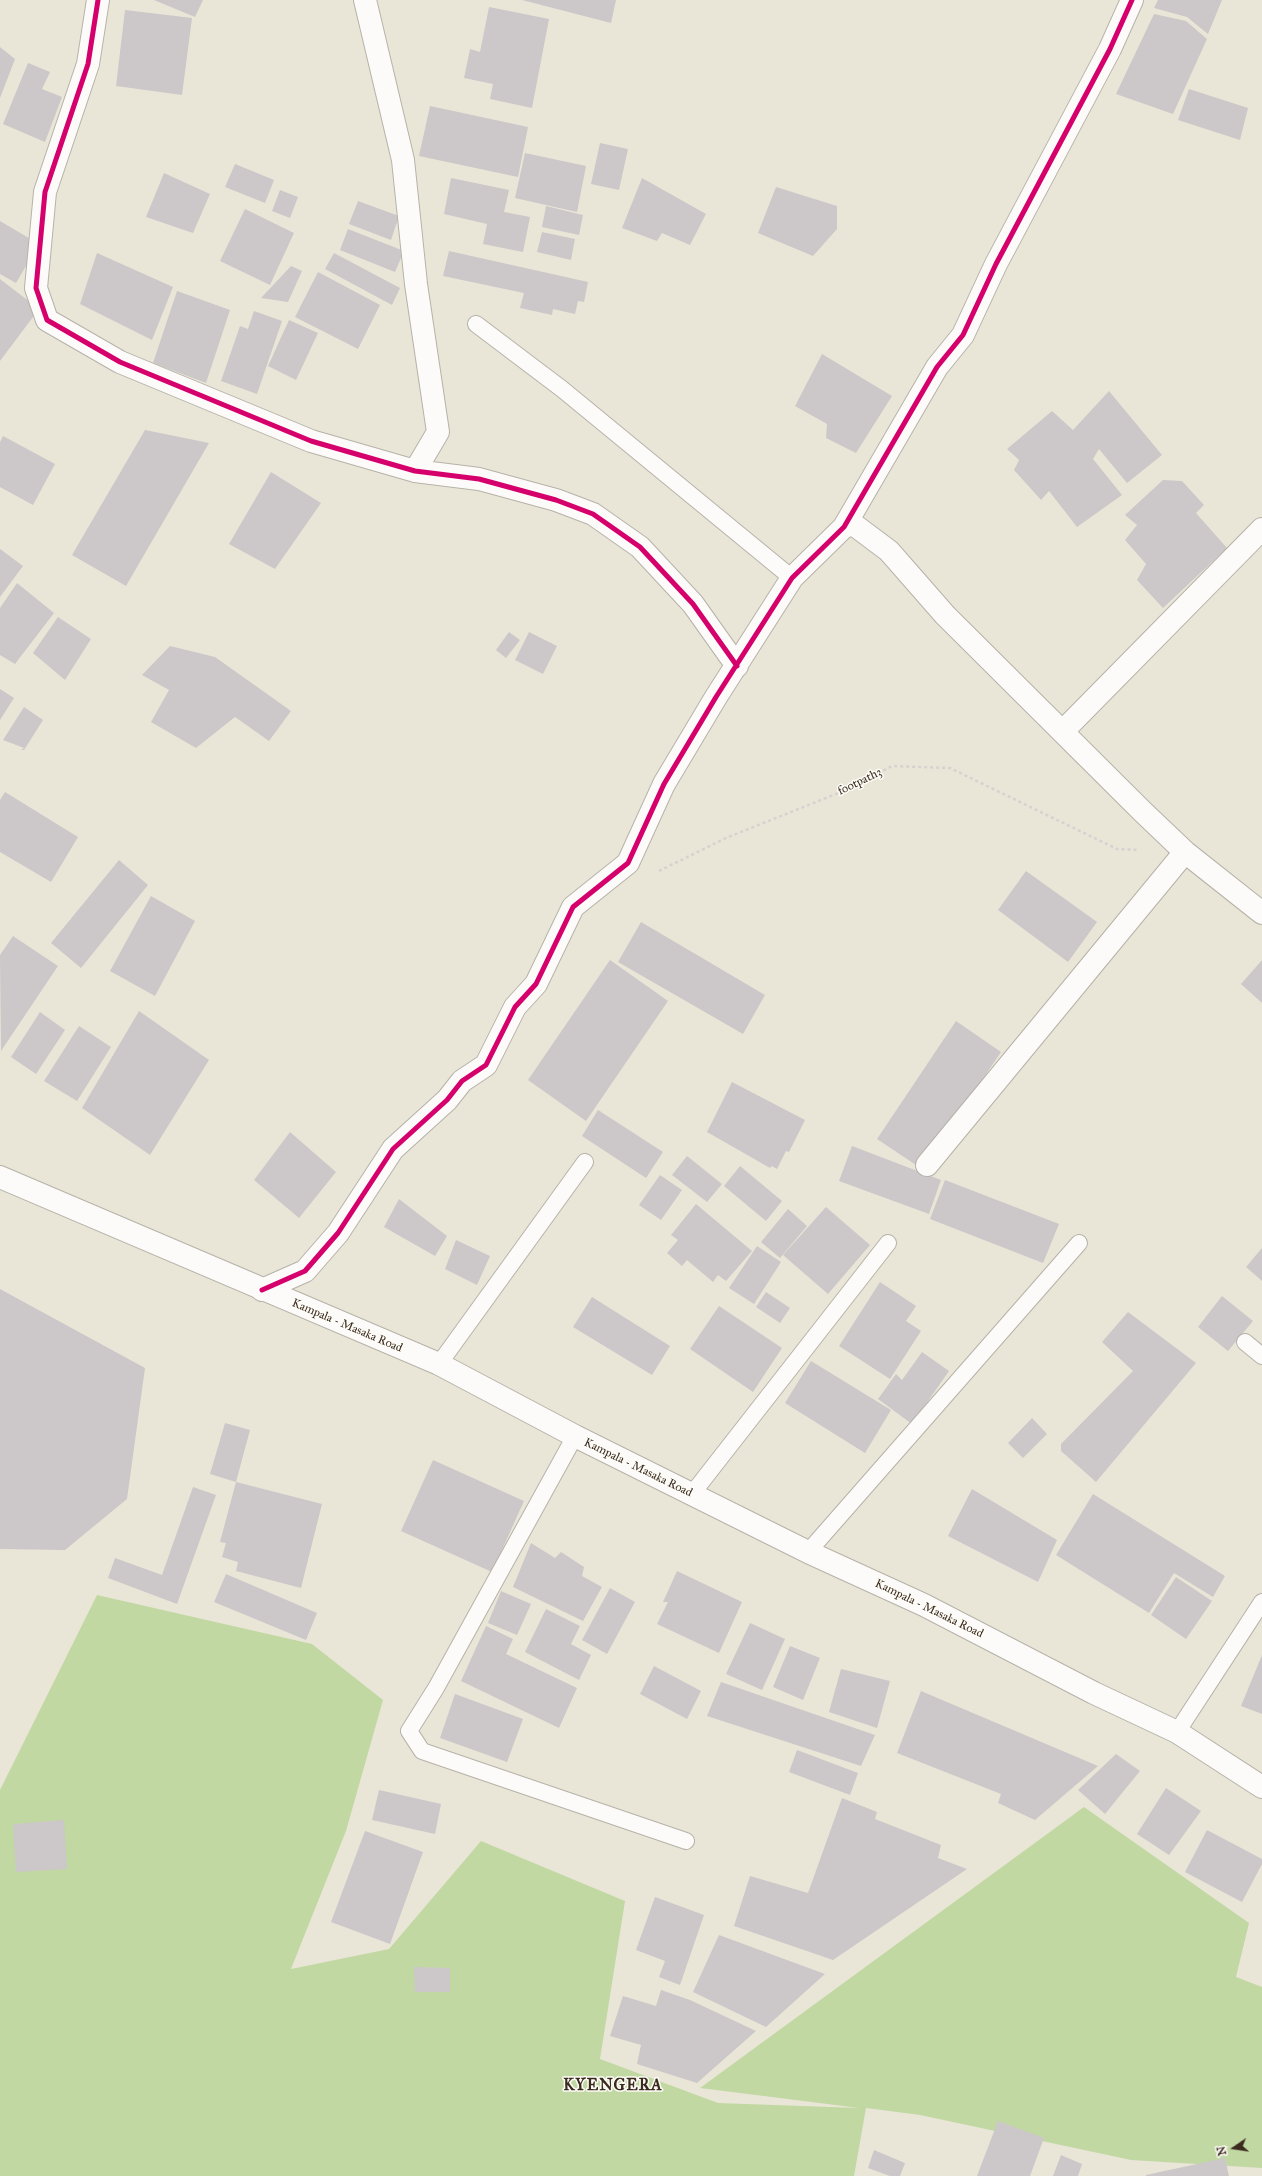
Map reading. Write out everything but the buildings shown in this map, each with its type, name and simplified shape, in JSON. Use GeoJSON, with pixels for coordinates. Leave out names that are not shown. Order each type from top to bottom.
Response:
{"type":"FeatureCollection","features":[{"type":"Feature","properties":{"kind":"main road"},"geometry":{"type":"LineString","coordinates":[[98,0],[88,64],[45,192],[36,288],[47,320],[120,362],[311,441],[415,471],[480,479],[556,500],[593,514],[640,548],[694,604],[737,666]]}},
{"type":"Feature","properties":{"kind":"main road"},"geometry":{"type":"LineString","coordinates":[[365,0],[404,160],[416,284],[438,432],[415,471]]}},
{"type":"Feature","properties":{"kind":"main road"},"geometry":{"type":"LineString","coordinates":[[262,1290],[306,1271],[338,1233],[393,1150],[447,1100],[462,1081],[486,1065],[516,1007],[536,984],[574,907],[628,863],[664,784],[792,578],[844,527],[937,367],[963,335],[996,264],[1110,49],[1132,0]]}},
{"type":"Feature","properties":{"kind":"main road"},"geometry":{"type":"LineString","coordinates":[[844,527],[853,524],[889,551],[945,615],[1185,852],[1227,888],[1262,913]]}},
{"type":"Feature","properties":{"kind":"main road"},"geometry":{"type":"LineString","coordinates":[[1063,731],[1262,529]]}},
{"type":"Feature","properties":{"kind":"main road"},"geometry":{"type":"LineString","coordinates":[[927,1165],[1185,852]]}},
{"type":"Feature","properties":{"kind":"main road","name":"Kampala - Masaka Road"},"geometry":{"type":"LineString","coordinates":[[0,1177],[262,1290],[439,1364],[575,1436],[808,1552],[924,1605],[1094,1693],[1176,1732],[1262,1787]]}},
{"type":"Feature","properties":{"kind":"lane"},"geometry":{"type":"LineString","coordinates":[[476,324],[562,389],[792,578]]}},
{"type":"Feature","properties":{"kind":"lane"},"geometry":{"type":"LineString","coordinates":[[439,1364],[585,1162]]}},
{"type":"Feature","properties":{"kind":"lane"},"geometry":{"type":"LineString","coordinates":[[692,1494],[888,1243]]}},
{"type":"Feature","properties":{"kind":"lane"},"geometry":{"type":"LineString","coordinates":[[808,1552],[1079,1243]]}},
{"type":"Feature","properties":{"kind":"lane"},"geometry":{"type":"LineString","coordinates":[[1245,1342],[1262,1356]]}},
{"type":"Feature","properties":{"kind":"lane"},"geometry":{"type":"LineString","coordinates":[[575,1436],[436,1688],[409,1732],[422,1751],[686,1840]]}},
{"type":"Feature","properties":{"kind":"lane"},"geometry":{"type":"LineString","coordinates":[[1176,1732],[1262,1602]]}},
{"type":"Feature","properties":{"kind":"green space"},"geometry":{"type":"Polygon","coordinates":[[[97,1595],[312,1644],[383,1700],[346,1831],[291,1969],[389,1949],[481,1841],[625,1901],[600,2059],[718,2103],[859,2108],[700,2088],[1084,1807],[1249,1923],[1236,1977],[1262,1987],[1262,2168],[1131,2160],[920,2115],[866,2108],[854,2176],[0,2176],[0,1790],[97,1595]]]}},
{"type":"Feature","properties":{"kind":"cycle path"},"geometry":{"type":"LineString","coordinates":[[98,0],[88,64],[45,192],[36,288],[47,320],[120,362],[311,441],[415,471],[479,479],[556,500],[593,514],[640,547],[693,604],[737,666]]}},
{"type":"Feature","properties":{"kind":"cycle path"},"geometry":{"type":"LineString","coordinates":[[262,1290],[305,1271],[338,1233],[393,1149],[447,1100],[462,1081],[486,1065],[515,1007],[536,984],[573,907],[628,863],[664,784],[716,697],[792,578],[844,527],[937,367],[963,335],[996,264],[1110,49],[1132,0]]}},
{"type":"Feature","properties":{"kind":"district","name":"KYENGERA"},"geometry":{"type":"Point","coordinates":[613,2086]}}]}
